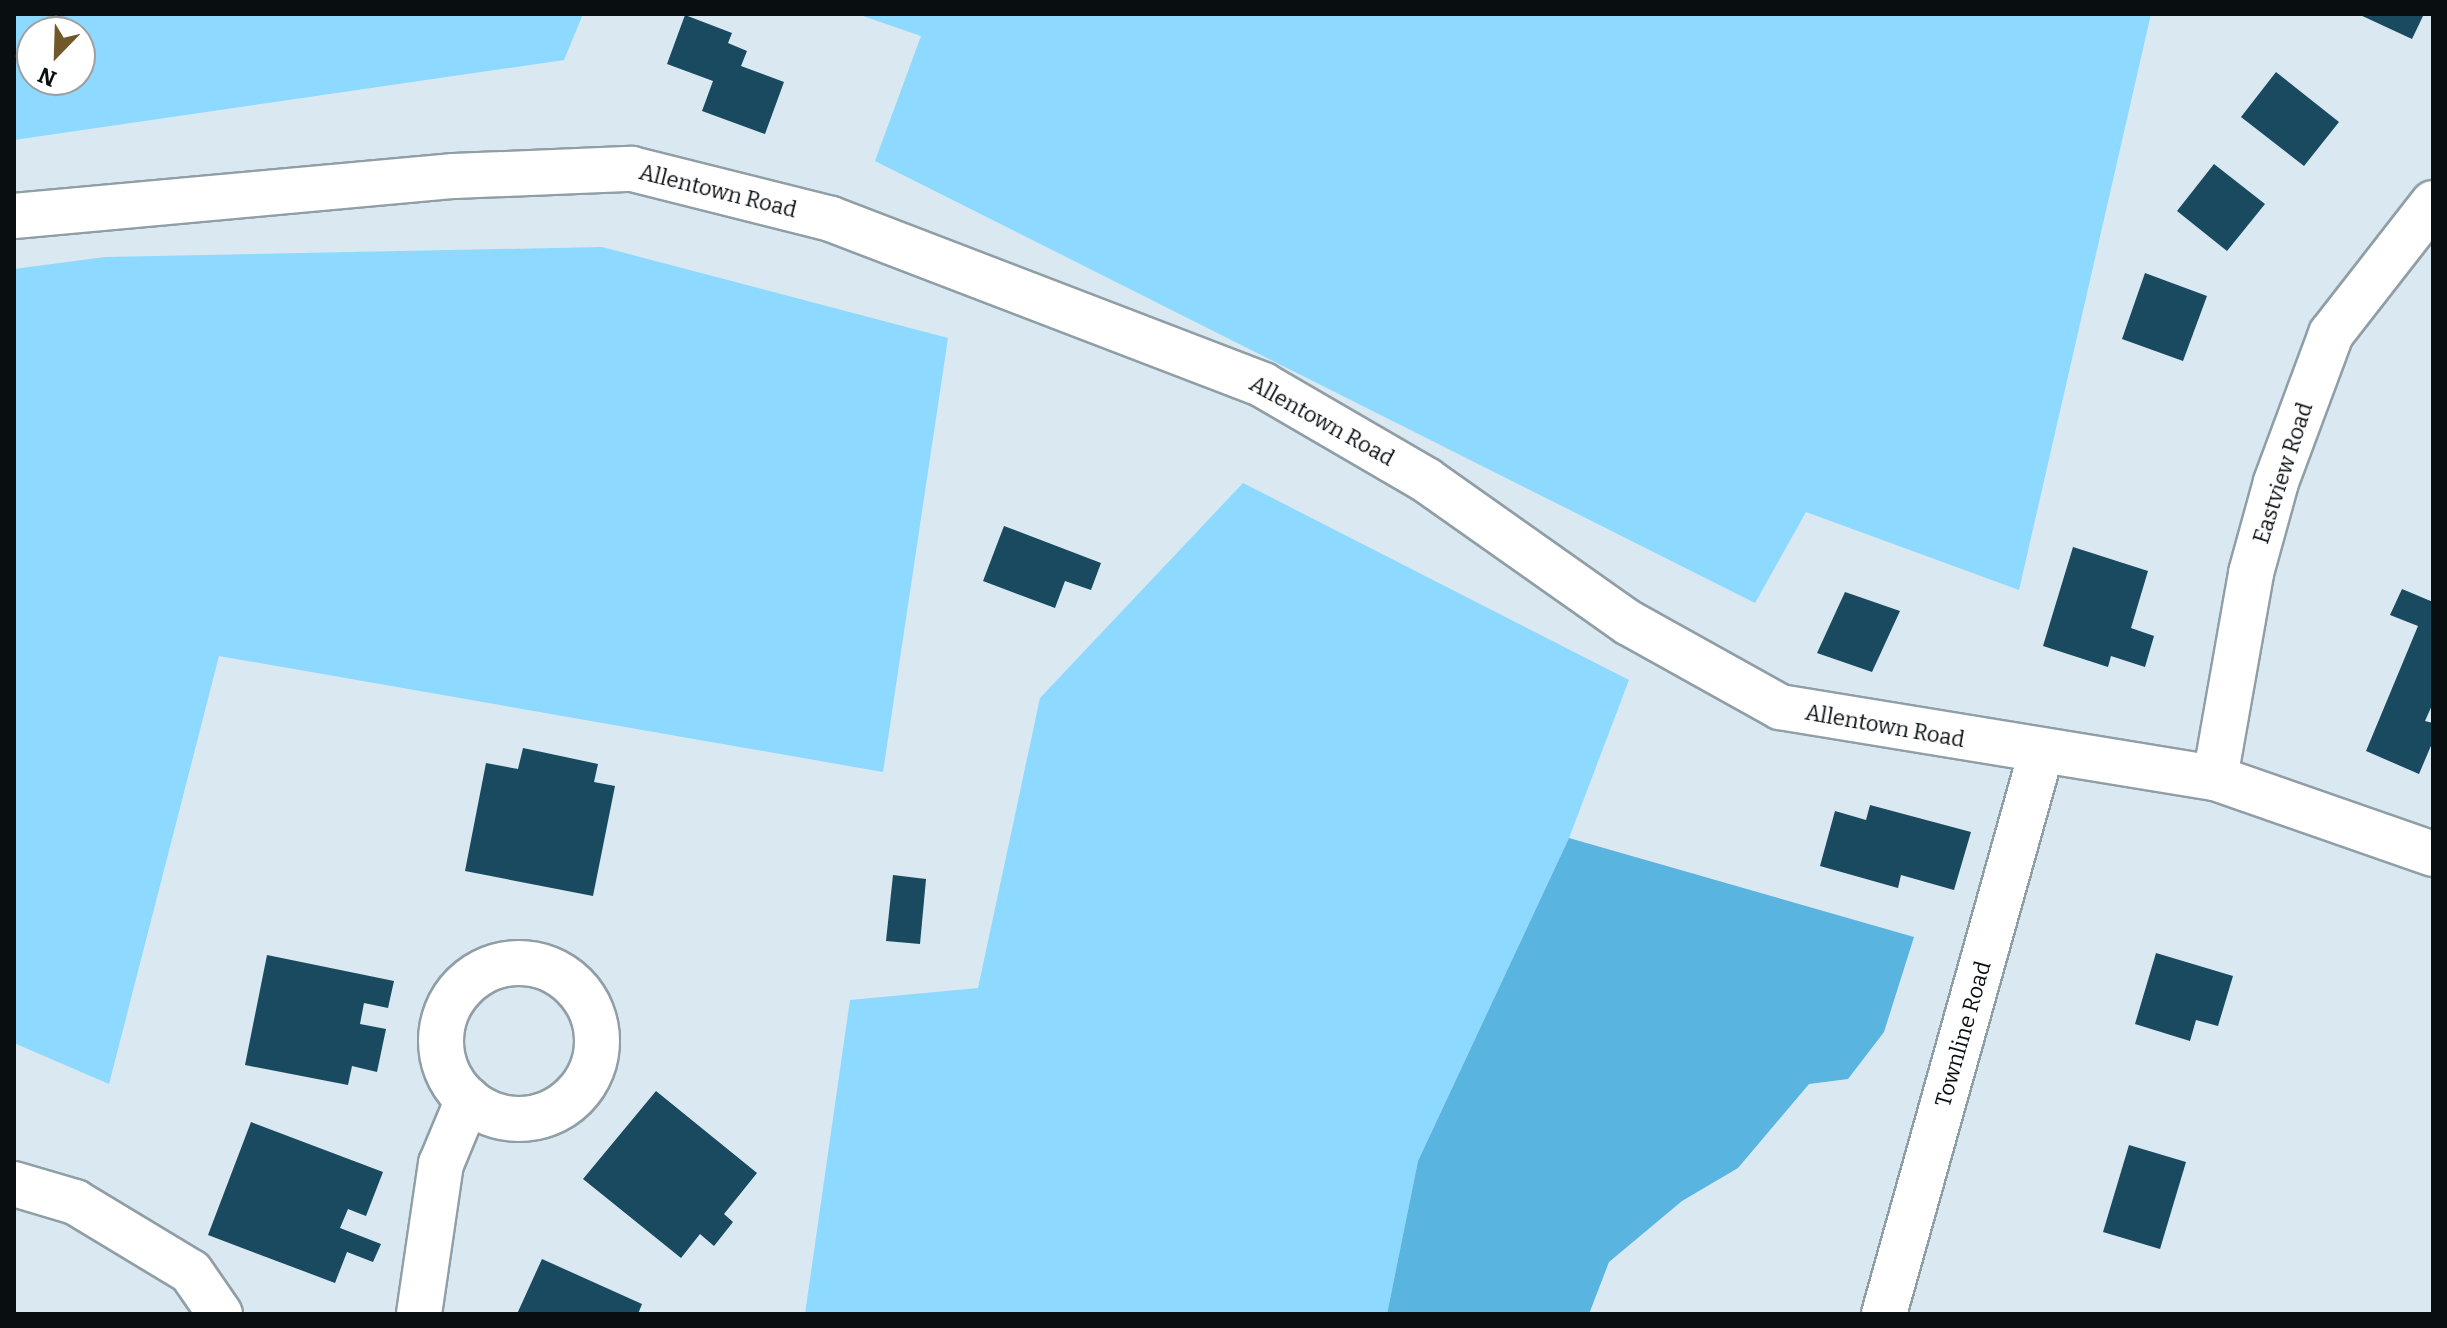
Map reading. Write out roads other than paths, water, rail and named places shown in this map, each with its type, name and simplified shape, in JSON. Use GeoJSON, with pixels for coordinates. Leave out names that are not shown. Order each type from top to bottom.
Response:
{"type":"FeatureCollection","features":[{"type":"Feature","properties":{"kind":"street","name":"Allentown Road"},"geometry":{"type":"LineString","coordinates":[[14,216],[454,176],[632,169],[831,219],[1263,385],[1426,480],[1629,623],[1780,707],[2041,753],[2215,778],[2433,854]]}},
{"type":"Feature","properties":{"kind":"street","name":"Eastview Road"},"geometry":{"type":"LineString","coordinates":[[2215,778],[2251,573],[2331,334],[2433,203]]}},
{"type":"Feature","properties":{"kind":"street","name":"Townline Road"},"geometry":{"type":"LineString","coordinates":[[1884,1314],[2041,753]]}},
{"type":"Feature","properties":{"kind":"street"},"geometry":{"type":"LineString","coordinates":[[419,1314],[441,1164],[468,1099]]}},
{"type":"Feature","properties":{"kind":"street"},"geometry":{"type":"LineString","coordinates":[[14,1184],[75,1202],[191,1272],[220,1314]]}}]}
